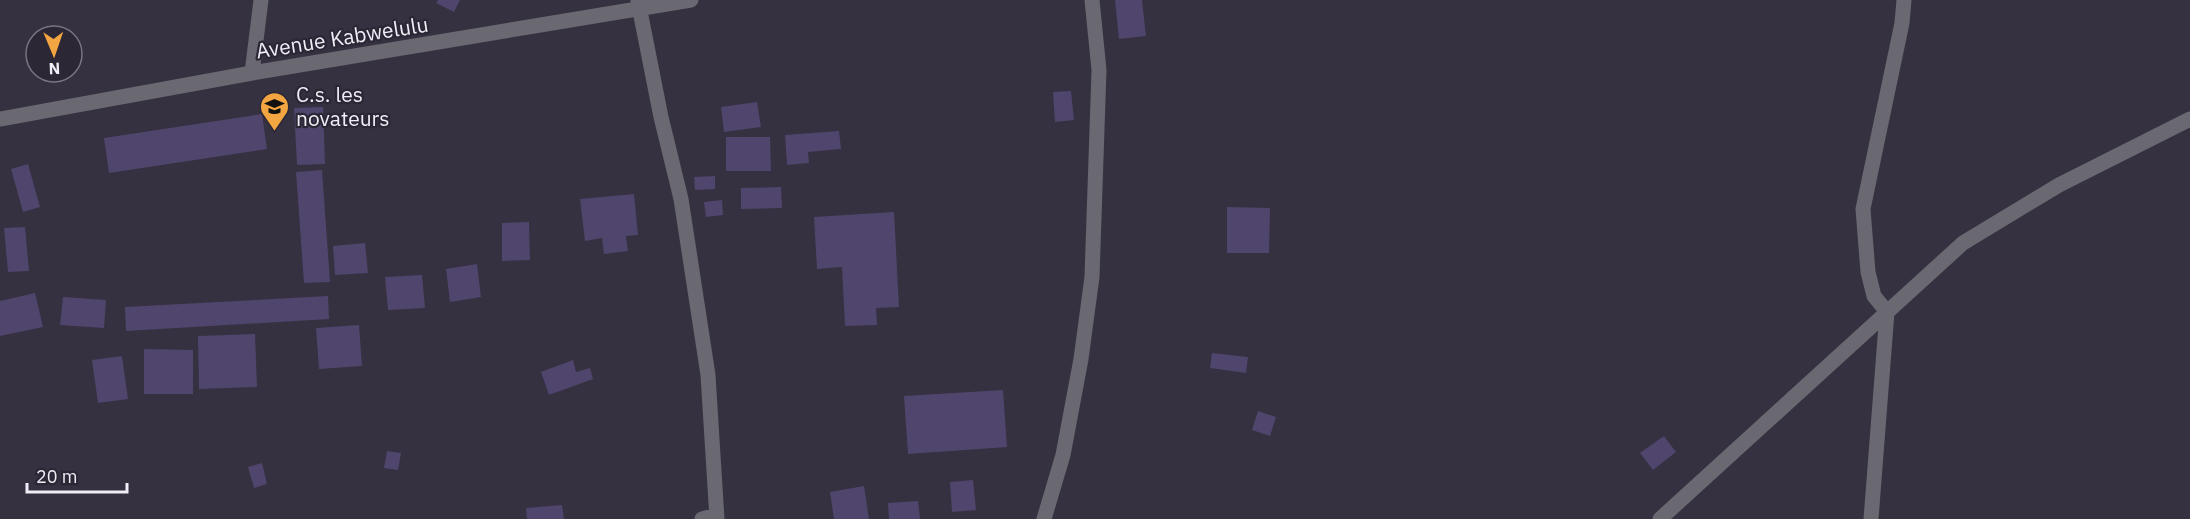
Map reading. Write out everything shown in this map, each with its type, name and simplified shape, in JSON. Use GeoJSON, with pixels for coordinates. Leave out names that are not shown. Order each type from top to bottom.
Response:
{"type":"FeatureCollection","features":[{"type":"Feature","properties":{"kind":"street"},"geometry":{"type":"LineString","coordinates":[[252,74],[261,0]]}},
{"type":"Feature","properties":{"kind":"street","name":"Avenue Kabwelulu"},"geometry":{"type":"LineString","coordinates":[[0,119],[639,5],[691,0]]}},
{"type":"Feature","properties":{"kind":"street"},"geometry":{"type":"LineString","coordinates":[[1044,519],[1063,455],[1081,359],[1092,277],[1099,70],[1092,0]]}},
{"type":"Feature","properties":{"kind":"street"},"geometry":{"type":"LineString","coordinates":[[1871,519],[1887,312],[1874,296],[1868,272],[1863,209],[1902,23],[1904,0]]}},
{"type":"Feature","properties":{"kind":"street"},"geometry":{"type":"LineString","coordinates":[[639,5],[681,199],[708,375],[712,518]]}},
{"type":"Feature","properties":{"kind":"street"},"geometry":{"type":"LineString","coordinates":[[1660,519],[1963,243],[2059,185],[2190,119]]}},
{"type":"Feature","properties":{"kind":"building"},"geometry":{"type":"Polygon","coordinates":[[[438,0],[460,0],[454,12],[436,3],[438,0]]]}},
{"type":"Feature","properties":{"kind":"building"},"geometry":{"type":"Polygon","coordinates":[[[1115,0],[1142,0],[1146,36],[1119,39],[1115,0]]]}},
{"type":"Feature","properties":{"kind":"building"},"geometry":{"type":"Polygon","coordinates":[[[1071,91],[1074,120],[1055,122],[1053,92],[1071,91]]]}},
{"type":"Feature","properties":{"kind":"building"},"geometry":{"type":"Polygon","coordinates":[[[757,102],[761,127],[724,132],[721,107],[757,102]]]}},
{"type":"Feature","properties":{"kind":"building"},"geometry":{"type":"Polygon","coordinates":[[[323,107],[325,164],[297,165],[294,108],[323,107]]]}},
{"type":"Feature","properties":{"kind":"building"},"geometry":{"type":"Polygon","coordinates":[[[262,114],[267,149],[109,173],[104,138],[262,114]]]}},
{"type":"Feature","properties":{"kind":"building"},"geometry":{"type":"Polygon","coordinates":[[[839,131],[841,149],[808,152],[809,163],[787,165],[785,135],[839,131]]]}},
{"type":"Feature","properties":{"kind":"building"},"geometry":{"type":"Polygon","coordinates":[[[726,137],[770,137],[771,171],[726,171],[726,137]]]}},
{"type":"Feature","properties":{"kind":"building"},"geometry":{"type":"Polygon","coordinates":[[[28,164],[40,207],[23,212],[11,169],[28,164]]]}},
{"type":"Feature","properties":{"kind":"building"},"geometry":{"type":"Polygon","coordinates":[[[322,170],[330,282],[304,283],[296,172],[322,170]]]}},
{"type":"Feature","properties":{"kind":"building"},"geometry":{"type":"Polygon","coordinates":[[[715,176],[715,189],[695,190],[694,177],[715,176]]]}},
{"type":"Feature","properties":{"kind":"building"},"geometry":{"type":"Polygon","coordinates":[[[781,187],[782,208],[741,209],[741,188],[781,187]]]}},
{"type":"Feature","properties":{"kind":"building"},"geometry":{"type":"Polygon","coordinates":[[[634,194],[638,235],[626,236],[628,251],[604,254],[602,238],[585,241],[580,199],[634,194]]]}},
{"type":"Feature","properties":{"kind":"building"},"geometry":{"type":"Polygon","coordinates":[[[722,200],[723,215],[706,217],[704,202],[722,200]]]}},
{"type":"Feature","properties":{"kind":"building"},"geometry":{"type":"Polygon","coordinates":[[[1227,207],[1270,208],[1269,253],[1227,253],[1227,207]]]}},
{"type":"Feature","properties":{"kind":"building"},"geometry":{"type":"Polygon","coordinates":[[[894,212],[899,307],[876,308],[877,325],[845,326],[842,267],[817,269],[814,217],[894,212]]]}},
{"type":"Feature","properties":{"kind":"building"},"geometry":{"type":"Polygon","coordinates":[[[529,222],[530,260],[502,261],[502,223],[529,222]]]}},
{"type":"Feature","properties":{"kind":"building"},"geometry":{"type":"Polygon","coordinates":[[[25,227],[29,271],[8,272],[4,228],[25,227]]]}},
{"type":"Feature","properties":{"kind":"building"},"geometry":{"type":"Polygon","coordinates":[[[365,243],[368,273],[335,275],[333,246],[365,243]]]}},
{"type":"Feature","properties":{"kind":"building"},"geometry":{"type":"Polygon","coordinates":[[[477,264],[481,297],[450,302],[446,269],[477,264]]]}},
{"type":"Feature","properties":{"kind":"building"},"geometry":{"type":"Polygon","coordinates":[[[422,275],[425,308],[388,310],[385,277],[422,275]]]}},
{"type":"Feature","properties":{"kind":"building"},"geometry":{"type":"Polygon","coordinates":[[[35,293],[43,327],[0,336],[0,301],[35,293]]]}},
{"type":"Feature","properties":{"kind":"building"},"geometry":{"type":"Polygon","coordinates":[[[328,296],[329,319],[126,331],[125,307],[328,296]]]}},
{"type":"Feature","properties":{"kind":"building"},"geometry":{"type":"Polygon","coordinates":[[[63,297],[106,300],[104,328],[60,325],[63,297]]]}},
{"type":"Feature","properties":{"kind":"building"},"geometry":{"type":"Polygon","coordinates":[[[359,325],[362,366],[319,369],[316,328],[359,325]]]}},
{"type":"Feature","properties":{"kind":"building"},"geometry":{"type":"Polygon","coordinates":[[[255,334],[257,387],[199,389],[198,336],[255,334]]]}},
{"type":"Feature","properties":{"kind":"building"},"geometry":{"type":"Polygon","coordinates":[[[144,349],[193,350],[193,394],[144,394],[144,349]]]}},
{"type":"Feature","properties":{"kind":"building"},"geometry":{"type":"Polygon","coordinates":[[[1212,353],[1248,357],[1246,373],[1210,368],[1212,353]]]}},
{"type":"Feature","properties":{"kind":"building"},"geometry":{"type":"Polygon","coordinates":[[[122,356],[128,399],[98,403],[92,360],[122,356]]]}},
{"type":"Feature","properties":{"kind":"building"},"geometry":{"type":"Polygon","coordinates":[[[573,360],[576,372],[590,368],[593,379],[549,395],[541,372],[573,360]]]}},
{"type":"Feature","properties":{"kind":"building"},"geometry":{"type":"Polygon","coordinates":[[[1003,390],[1007,447],[908,454],[904,396],[1003,390]]]}},
{"type":"Feature","properties":{"kind":"building"},"geometry":{"type":"Polygon","coordinates":[[[1258,411],[1276,417],[1270,436],[1252,430],[1258,411]]]}},
{"type":"Feature","properties":{"kind":"building"},"geometry":{"type":"Polygon","coordinates":[[[1664,436],[1676,452],[1653,470],[1640,453],[1664,436]]]}},
{"type":"Feature","properties":{"kind":"building"},"geometry":{"type":"Polygon","coordinates":[[[387,451],[401,453],[398,470],[384,468],[387,451]]]}},
{"type":"Feature","properties":{"kind":"building"},"geometry":{"type":"Polygon","coordinates":[[[262,463],[267,484],[254,488],[248,467],[262,463]]]}},
{"type":"Feature","properties":{"kind":"building"},"geometry":{"type":"Polygon","coordinates":[[[973,480],[976,510],[952,512],[950,482],[973,480]]]}},
{"type":"Feature","properties":{"kind":"building"},"geometry":{"type":"Polygon","coordinates":[[[864,486],[869,519],[834,519],[830,492],[864,486]]]}},
{"type":"Feature","properties":{"kind":"building"},"geometry":{"type":"Polygon","coordinates":[[[918,501],[920,519],[889,519],[888,503],[918,501]]]}},
{"type":"Feature","properties":{"kind":"building"},"geometry":{"type":"Polygon","coordinates":[[[562,505],[564,519],[527,519],[526,508],[562,505]]]}},
{"type":"Feature","properties":{"kind":"place","name":"C.s. les novateurs"},"geometry":{"type":"Point","coordinates":[275,132]}}]}
